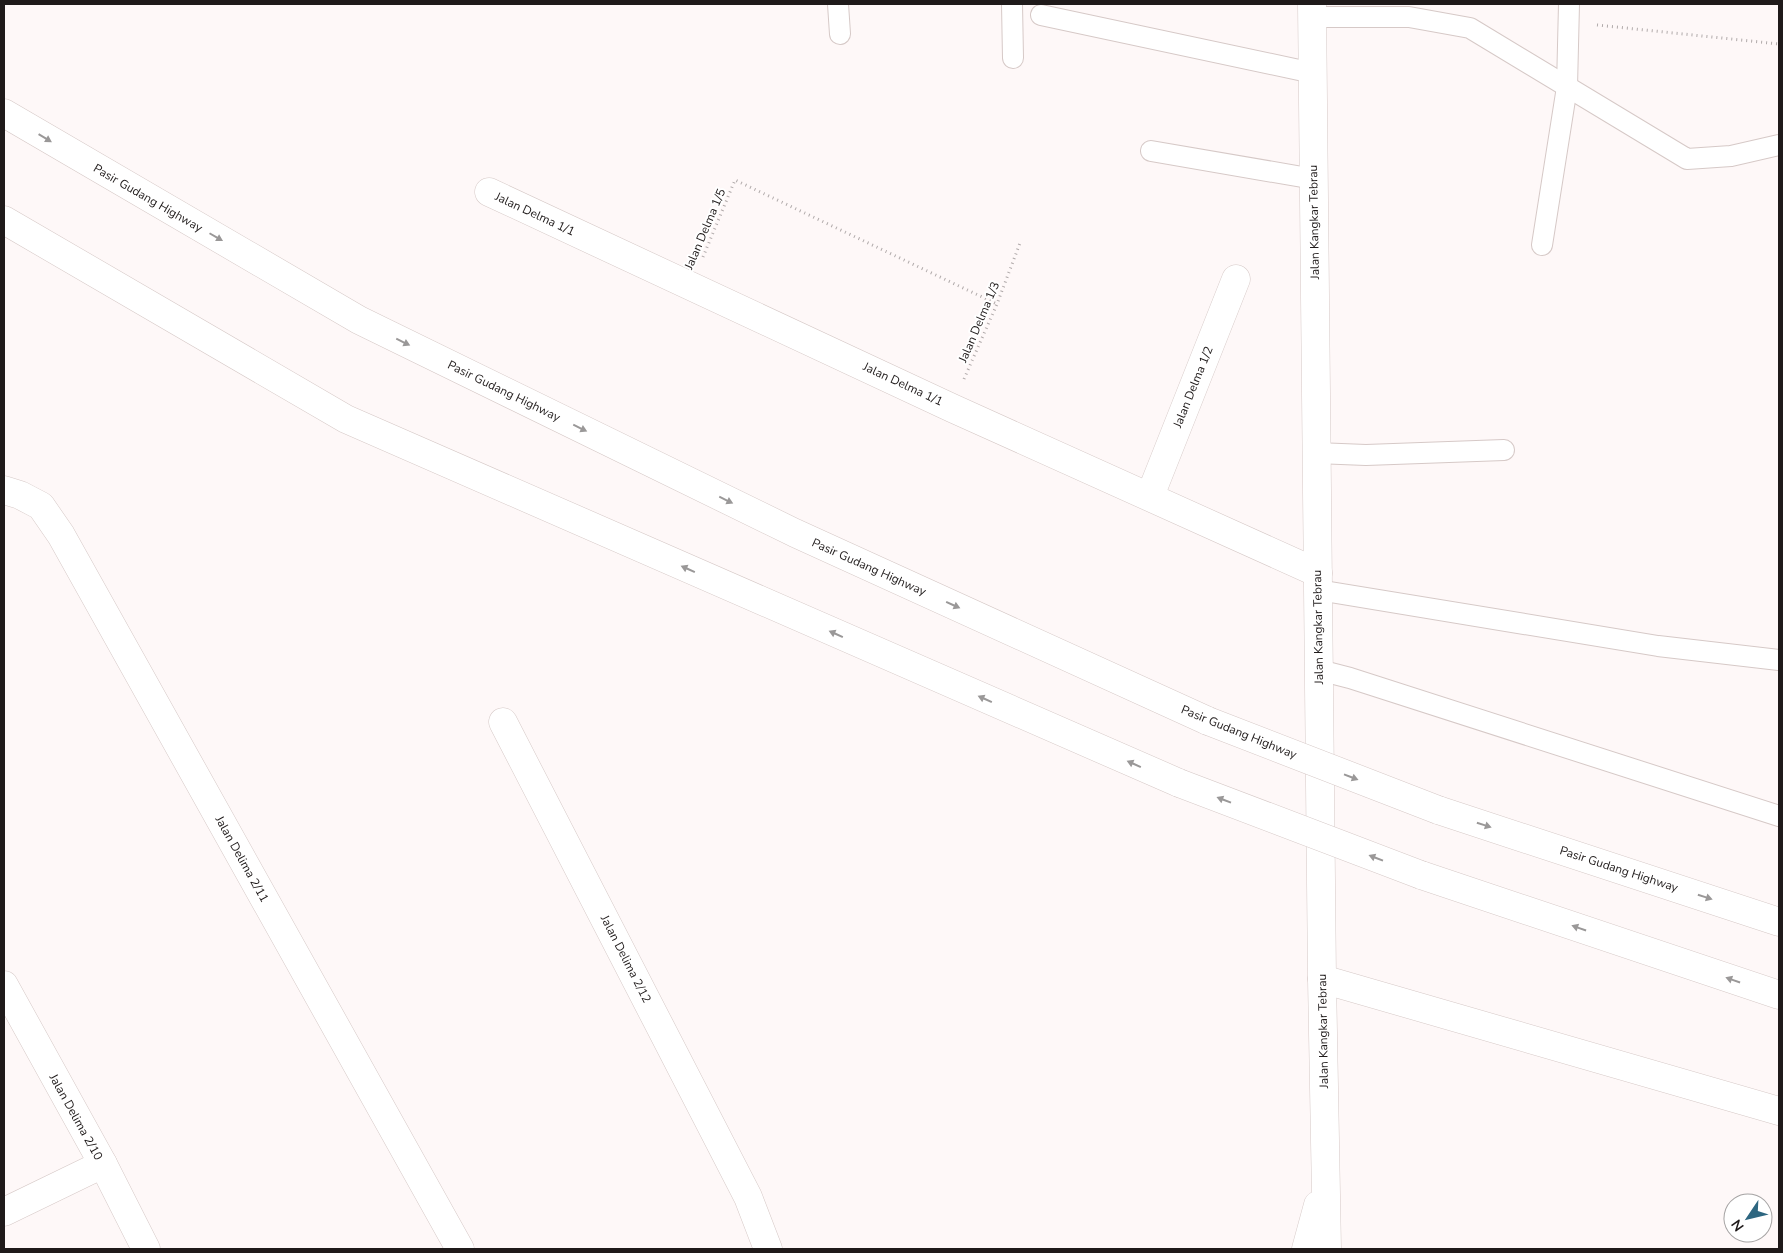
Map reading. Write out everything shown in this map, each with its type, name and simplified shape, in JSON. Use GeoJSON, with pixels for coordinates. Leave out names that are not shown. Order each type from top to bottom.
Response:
{"type":"FeatureCollection","features":[{"type":"Feature","properties":{"kind":"main road","name":"Jalan Kangkar Tebrau"},"geometry":{"type":"LineString","coordinates":[[1312,10],[1322,979],[1327,1249]]}},
{"type":"Feature","properties":{"kind":"main road","name":"Pasir Gudang Highway"},"geometry":{"type":"LineString","coordinates":[[4,113],[359,320],[795,533],[1208,721],[1438,810],[1779,922]]}},
{"type":"Feature","properties":{"kind":"main road","name":"Jalan Delma 1/1"},"geometry":{"type":"LineString","coordinates":[[489,192],[952,408],[1150,496],[1318,581]]}},
{"type":"Feature","properties":{"kind":"main road"},"geometry":{"type":"LineString","coordinates":[[4,220],[346,419],[1179,783],[1421,876],[1779,995]]}},
{"type":"Feature","properties":{"kind":"main road","name":"Jalan Delma 1/2"},"geometry":{"type":"LineString","coordinates":[[1150,496],[1236,278]]}},
{"type":"Feature","properties":{"kind":"main road","name":"Jalan Delima 2/11"},"geometry":{"type":"LineString","coordinates":[[4,490],[20,495],[41,506],[60,535],[460,1249]]}},
{"type":"Feature","properties":{"kind":"main road","name":"Jalan Delima 2/12"},"geometry":{"type":"LineString","coordinates":[[503,722],[748,1197],[768,1249]]}},
{"type":"Feature","properties":{"kind":"main road"},"geometry":{"type":"LineString","coordinates":[[1322,979],[1779,1111]]}},
{"type":"Feature","properties":{"kind":"main road","name":"Jalan Delima 2/10"},"geometry":{"type":"LineString","coordinates":[[4,985],[102,1164],[146,1249]]}},
{"type":"Feature","properties":{"kind":"main road"},"geometry":{"type":"LineString","coordinates":[[4,1212],[102,1164]]}},
{"type":"Feature","properties":{"kind":"main road"},"geometry":{"type":"LineString","coordinates":[[1306,1249],[1326,1177]]}},
{"type":"Feature","properties":{"kind":"lane"},"geometry":{"type":"LineString","coordinates":[[838,4],[840,34]]}},
{"type":"Feature","properties":{"kind":"lane"},"geometry":{"type":"LineString","coordinates":[[1012,4],[1013,58]]}},
{"type":"Feature","properties":{"kind":"lane"},"geometry":{"type":"LineString","coordinates":[[1312,10],[1408,17],[1470,28],[1686,159],[1731,156],[1779,144]]}},
{"type":"Feature","properties":{"kind":"lane"},"geometry":{"type":"LineString","coordinates":[[1542,245],[1567,87],[1569,13]]}},
{"type":"Feature","properties":{"kind":"lane"},"geometry":{"type":"LineString","coordinates":[[1041,15],[1312,73]]}},
{"type":"Feature","properties":{"kind":"lane"},"geometry":{"type":"LineString","coordinates":[[1150,151],[1314,180]]}},
{"type":"Feature","properties":{"kind":"lane"},"geometry":{"type":"LineString","coordinates":[[1316,453],[1366,455],[1504,450]]}},
{"type":"Feature","properties":{"kind":"lane"},"geometry":{"type":"LineString","coordinates":[[1318,581],[1658,646],[1779,660]]}},
{"type":"Feature","properties":{"kind":"lane"},"geometry":{"type":"LineString","coordinates":[[1319,670],[1350,678],[1779,816]]}},
{"type":"Feature","properties":{"kind":"path"},"geometry":{"type":"LineString","coordinates":[[1569,13],[1779,44]]}},
{"type":"Feature","properties":{"kind":"path","name":"Jalan Delma 1/5"},"geometry":{"type":"LineString","coordinates":[[691,285],[735,180],[996,304]]}},
{"type":"Feature","properties":{"kind":"path","name":"Jalan Delma 1/3"},"geometry":{"type":"LineString","coordinates":[[952,408],[1020,243]]}}]}
